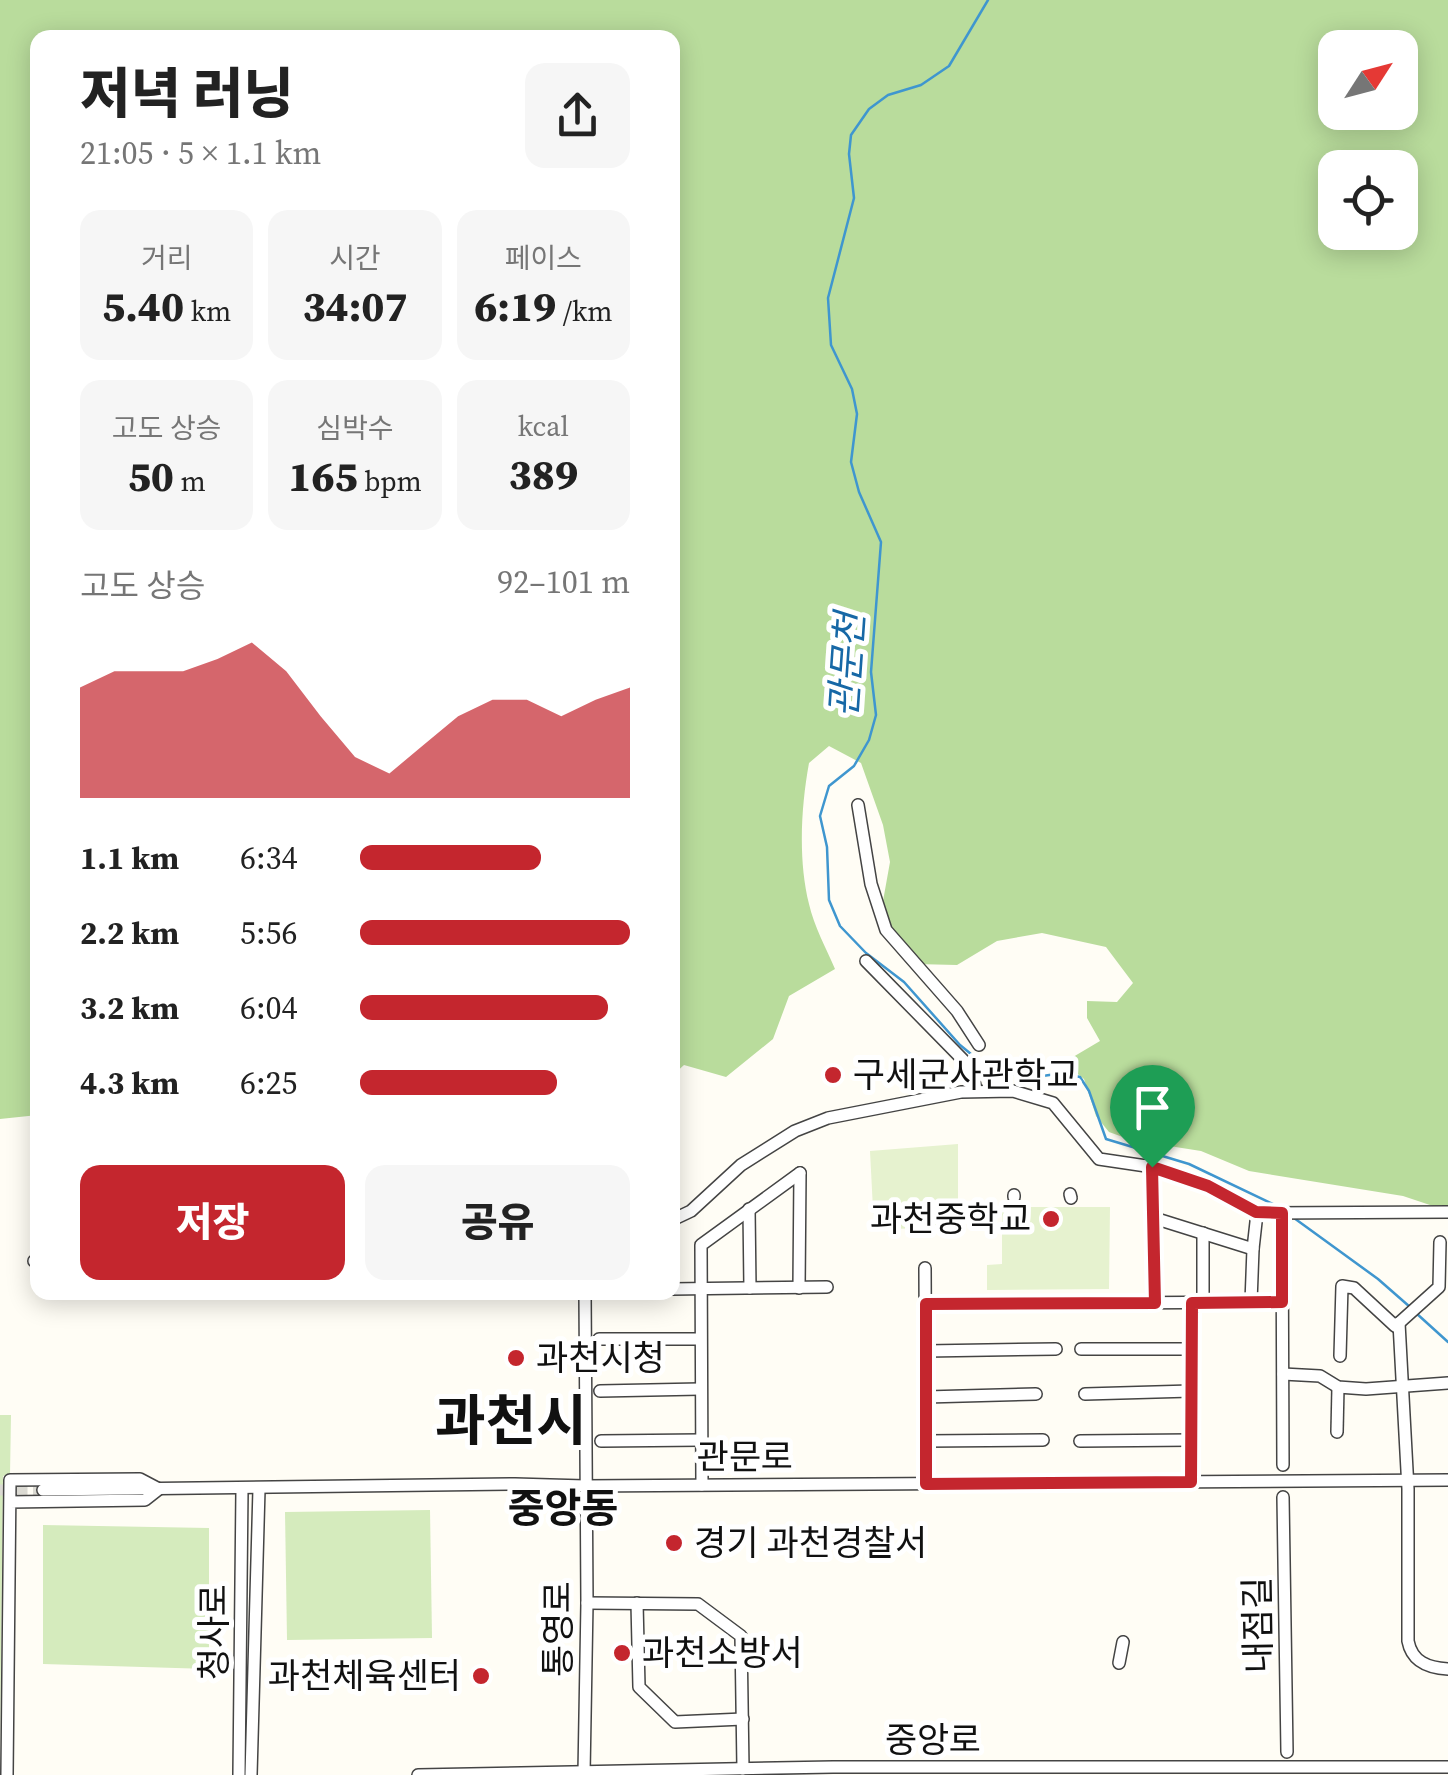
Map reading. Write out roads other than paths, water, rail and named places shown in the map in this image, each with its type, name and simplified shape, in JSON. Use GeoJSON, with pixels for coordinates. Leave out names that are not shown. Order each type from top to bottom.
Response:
{"type":"FeatureCollection","features":[{"type":"Feature","properties":{"kind":"street"},"geometry":{"type":"LineString","coordinates":[[858,804],[871,884],[886,930],[956,1011],[979,1045]]}},
{"type":"Feature","properties":{"kind":"street"},"geometry":{"type":"LineString","coordinates":[[866,961],[971,1068],[976,1090]]}},
{"type":"Feature","properties":{"kind":"street"},"geometry":{"type":"LineString","coordinates":[[680,1216],[691,1211],[741,1165],[795,1130],[828,1118],[976,1090],[1036,1096],[1052,1103],[1100,1159],[1152,1167],[1208,1186],[1256,1212],[1448,1212]]}},
{"type":"Feature","properties":{"kind":"street"},"geometry":{"type":"LineString","coordinates":[[1152,1167],[1155,1303]]}},
{"type":"Feature","properties":{"kind":"street"},"geometry":{"type":"LineString","coordinates":[[702,1485],[700,1245],[800,1173],[800,1288]]}},
{"type":"Feature","properties":{"kind":"street"},"geometry":{"type":"LineString","coordinates":[[749,1209],[750,1288]]}},
{"type":"Feature","properties":{"kind":"street"},"geometry":{"type":"LineString","coordinates":[[1251,1302],[1256,1212]]}},
{"type":"Feature","properties":{"kind":"street"},"geometry":{"type":"LineString","coordinates":[[1283,1213],[1283,1464]]}},
{"type":"Feature","properties":{"kind":"street"},"geometry":{"type":"LineString","coordinates":[[1154,1218],[1253,1249]]}},
{"type":"Feature","properties":{"kind":"street"},"geometry":{"type":"LineString","coordinates":[[1191,1482],[1192,1349],[1203,1233]]}},
{"type":"Feature","properties":{"kind":"street"},"geometry":{"type":"LineString","coordinates":[[1340,1356],[1342,1286],[1354,1288],[1395,1326],[1444,1282],[1440,1242]]}},
{"type":"Feature","properties":{"kind":"street"},"geometry":{"type":"LineString","coordinates":[[925,1268],[926,1484]]}},
{"type":"Feature","properties":{"kind":"street"},"geometry":{"type":"LineString","coordinates":[[680,1289],[826,1287]]}},
{"type":"Feature","properties":{"kind":"street","name":"통영로"},"geometry":{"type":"LineString","coordinates":[[581,1774],[587,1603],[584,1300]]}},
{"type":"Feature","properties":{"kind":"street"},"geometry":{"type":"LineString","coordinates":[[926,1304],[1282,1302]]}},
{"type":"Feature","properties":{"kind":"street"},"geometry":{"type":"LineString","coordinates":[[1399,1322],[1407,1480],[1409,1648],[1423,1664],[1448,1669]]}},
{"type":"Feature","properties":{"kind":"street"},"geometry":{"type":"LineString","coordinates":[[599,1339],[700,1340]]}},
{"type":"Feature","properties":{"kind":"street"},"geometry":{"type":"LineString","coordinates":[[926,1351],[1056,1349]]}},
{"type":"Feature","properties":{"kind":"street"},"geometry":{"type":"LineString","coordinates":[[1081,1349],[1192,1349]]}},
{"type":"Feature","properties":{"kind":"street"},"geometry":{"type":"LineString","coordinates":[[1282,1374],[1320,1376],[1338,1388],[1448,1383]]}},
{"type":"Feature","properties":{"kind":"street"},"geometry":{"type":"LineString","coordinates":[[1337,1432],[1338,1388]]}},
{"type":"Feature","properties":{"kind":"street"},"geometry":{"type":"LineString","coordinates":[[600,1391],[700,1390]]}},
{"type":"Feature","properties":{"kind":"street"},"geometry":{"type":"LineString","coordinates":[[1085,1394],[1192,1391]]}},
{"type":"Feature","properties":{"kind":"street"},"geometry":{"type":"LineString","coordinates":[[926,1398],[1036,1394]]}},
{"type":"Feature","properties":{"kind":"street"},"geometry":{"type":"LineString","coordinates":[[601,1440],[701,1440]]}},
{"type":"Feature","properties":{"kind":"street"},"geometry":{"type":"LineString","coordinates":[[926,1441],[1043,1440]]}},
{"type":"Feature","properties":{"kind":"street"},"geometry":{"type":"LineString","coordinates":[[1080,1441],[1192,1440]]}},
{"type":"Feature","properties":{"kind":"street"},"geometry":{"type":"LineString","coordinates":[[7,1775],[10,1502],[6,1477],[140,1479],[159,1490],[145,1500],[10,1502]]}},
{"type":"Feature","properties":{"kind":"street","name":"관문로"},"geometry":{"type":"LineString","coordinates":[[43,1490],[1448,1480]]}},
{"type":"Feature","properties":{"kind":"street","name":"청사로"},"geometry":{"type":"LineString","coordinates":[[240,1775],[242,1489]]}},
{"type":"Feature","properties":{"kind":"street","name":"청사로"},"geometry":{"type":"LineString","coordinates":[[251,1775],[259,1489]]}},
{"type":"Feature","properties":{"kind":"street","name":"내점길"},"geometry":{"type":"LineString","coordinates":[[1283,1497],[1287,1752]]}},
{"type":"Feature","properties":{"kind":"street"},"geometry":{"type":"LineString","coordinates":[[587,1603],[698,1604],[741,1636],[743,1769]]}},
{"type":"Feature","properties":{"kind":"street"},"geometry":{"type":"LineString","coordinates":[[637,1603],[640,1687],[675,1722],[743,1719]]}},
{"type":"Feature","properties":{"kind":"street"},"geometry":{"type":"LineString","coordinates":[[1119,1663],[1124,1642]]}},
{"type":"Feature","properties":{"kind":"street","name":"중앙로"},"geometry":{"type":"LineString","coordinates":[[418,1775],[743,1769],[1448,1767]]}},
{"type":"Feature","properties":{"kind":"waterway","name":"관문천"},"geometry":{"type":"LineString","coordinates":[[988,0],[949,66],[921,85],[888,95],[869,109],[851,135],[854,198],[828,298],[831,345],[852,389],[857,414],[851,462],[859,492],[881,542],[871,672],[876,715],[869,740],[854,766],[829,786],[820,816],[827,847],[829,900],[840,926],[866,953],[904,982],[960,1045],[988,1068],[1029,1078],[1063,1073],[1080,1077],[1106,1139],[1189,1164],[1279,1207]]}},
{"type":"Feature","properties":{"kind":"waterway","name":"관문천"},"geometry":{"type":"LineString","coordinates":[[1294,1218],[1410,1307]]}},
{"type":"Feature","properties":{"kind":"waterway","name":"관문천"},"geometry":{"type":"LineString","coordinates":[[1416,1313],[1448,1342]]}},
{"type":"Feature","properties":{"kind":"tunnel"},"geometry":{"type":"LineString","coordinates":[[0,1490],[43,1490]]}},
{"type":"Feature","properties":{"kind":"place","name":"구세군사관학교"},"geometry":{"type":"Point","coordinates":[833,1075]}},
{"type":"Feature","properties":{"kind":"place","name":"과천중학교"},"geometry":{"type":"Point","coordinates":[1051,1219]}},
{"type":"Feature","properties":{"kind":"place","name":"과천시청"},"geometry":{"type":"Point","coordinates":[516,1358]}},
{"type":"Feature","properties":{"kind":"place","name":"경기 과천경찰서"},"geometry":{"type":"Point","coordinates":[674,1543]}},
{"type":"Feature","properties":{"kind":"place","name":"과천소방서"},"geometry":{"type":"Point","coordinates":[622,1653]}},
{"type":"Feature","properties":{"kind":"place","name":"과천체육센터"},"geometry":{"type":"Point","coordinates":[481,1676]}},
{"type":"Feature","properties":{"kind":"district","name":"과천시"},"geometry":{"type":"Point","coordinates":[511,1421]}},
{"type":"Feature","properties":{"kind":"district","name":"중앙동"},"geometry":{"type":"Point","coordinates":[563,1508]}}]}
